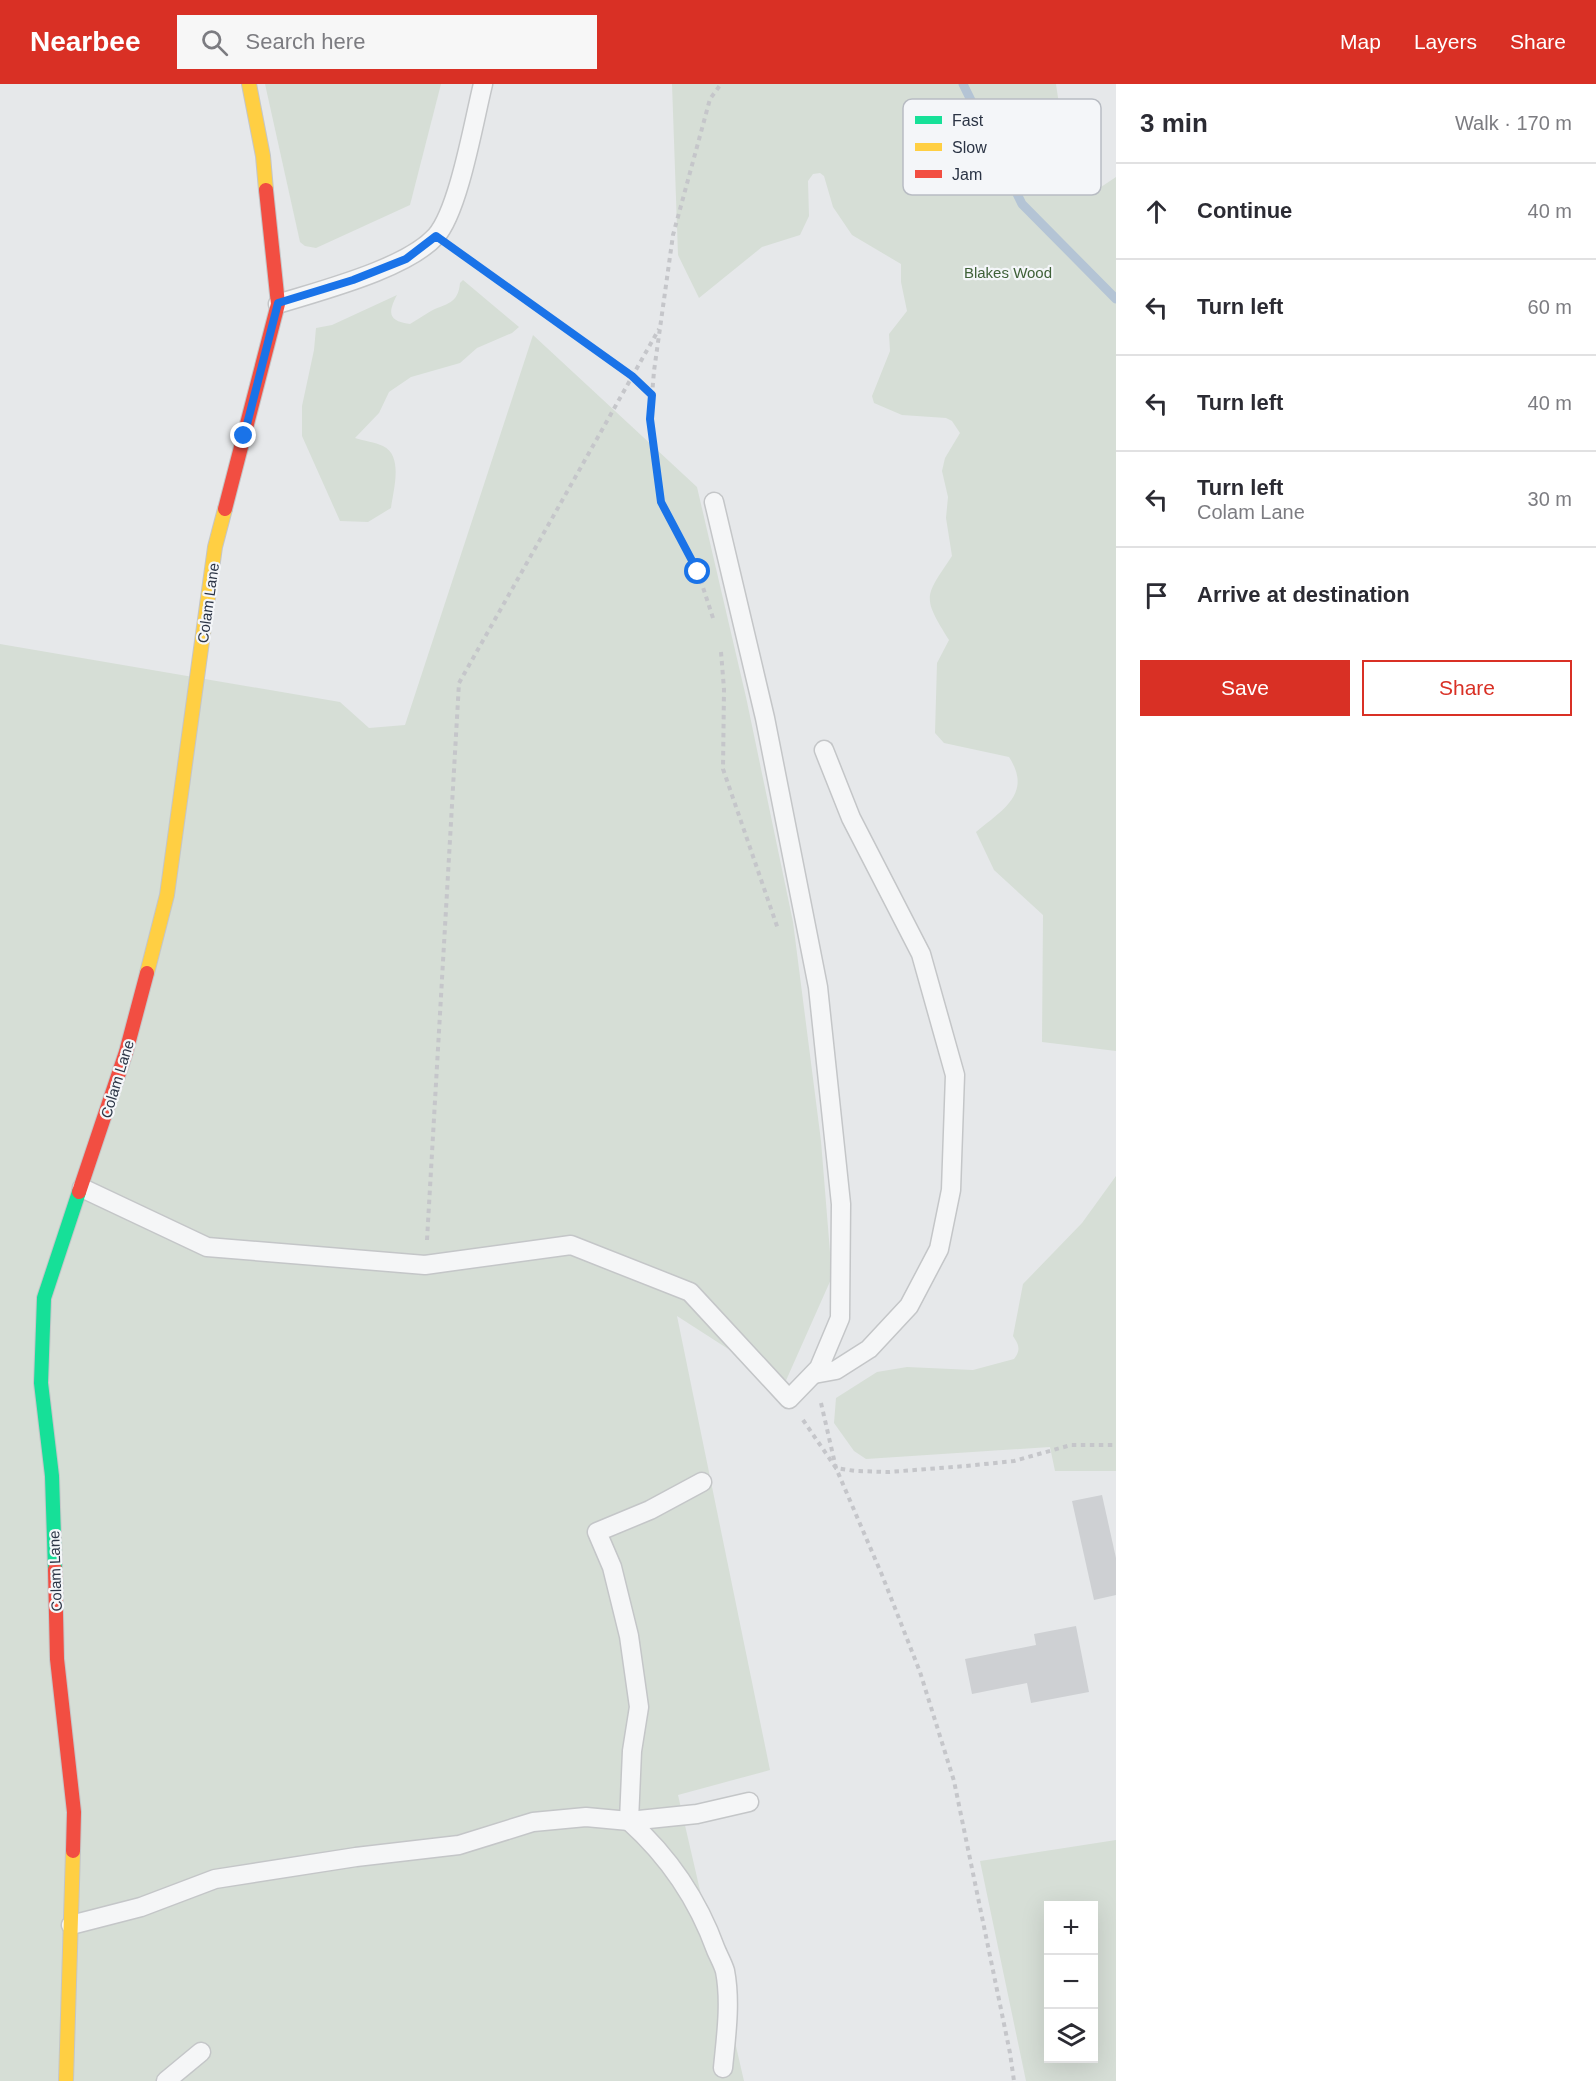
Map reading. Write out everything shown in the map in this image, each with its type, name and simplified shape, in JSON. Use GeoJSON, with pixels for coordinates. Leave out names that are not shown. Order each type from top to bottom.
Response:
{"type":"FeatureCollection","features":[{"type":"Feature","properties":{"kind":"street","name":"Colam Lane"},"geometry":{"type":"LineString","coordinates":[[66,2081],[74,1812],[57,1659],[52,1476],[42,1373],[44,1298],[126,1052],[168,895],[215,547],[278,303],[263,156],[249,84]]}},
{"type":"Feature","properties":{"kind":"lane"},"geometry":{"type":"LineString","coordinates":[[278,303],[353,280],[406,259],[436,236],[449,214],[483,84]]}},
{"type":"Feature","properties":{"kind":"lane"},"geometry":{"type":"LineString","coordinates":[[82,1188],[207,1247],[425,1265],[572,1245],[690,1292],[789,1399],[814,1374],[819,1368],[840,1318],[841,1204],[818,987],[765,718],[714,502]]}},
{"type":"Feature","properties":{"kind":"lane"},"geometry":{"type":"LineString","coordinates":[[814,1374],[836,1370],[869,1349],[909,1306],[939,1249],[951,1190],[955,1076],[921,954],[851,818],[824,750]]}},
{"type":"Feature","properties":{"kind":"lane"},"geometry":{"type":"LineString","coordinates":[[629,1821],[632,1751],[639,1707],[629,1636],[612,1568],[597,1532],[650,1510],[702,1482]]}},
{"type":"Feature","properties":{"kind":"lane"},"geometry":{"type":"LineString","coordinates":[[71,1926],[141,1906],[216,1879],[356,1857],[459,1845],[533,1822],[586,1816],[629,1821],[697,1814],[749,1802]]}},
{"type":"Feature","properties":{"kind":"lane"},"geometry":{"type":"LineString","coordinates":[[629,1821],[652,1842],[674,1869],[708,1927],[724,1971],[728,2014],[723,2068]]}},
{"type":"Feature","properties":{"kind":"lane"},"geometry":{"type":"LineString","coordinates":[[166,2081],[201,2052]]}},
{"type":"Feature","properties":{"kind":"path"},"geometry":{"type":"LineString","coordinates":[[716,628],[698,572],[661,502],[650,419],[673,235],[710,99],[721,84]]}},
{"type":"Feature","properties":{"kind":"path"},"geometry":{"type":"LineString","coordinates":[[436,236],[632,376],[652,395]]}},
{"type":"Feature","properties":{"kind":"path"},"geometry":{"type":"LineString","coordinates":[[425,1265],[459,683],[660,327]]}},
{"type":"Feature","properties":{"kind":"path"},"geometry":{"type":"LineString","coordinates":[[721,650],[724,689],[723,769],[779,929]]}},
{"type":"Feature","properties":{"kind":"path"},"geometry":{"type":"LineString","coordinates":[[814,1374],[836,1468],[920,1672],[954,1781],[1014,2081]]}},
{"type":"Feature","properties":{"kind":"path"},"geometry":{"type":"LineString","coordinates":[[789,1399],[836,1468],[855,1471],[889,1472],[966,1466],[1014,1461],[1071,1445],[1116,1445]]}},
{"type":"Feature","properties":{"kind":"green space"},"geometry":{"type":"Polygon","coordinates":[[[265,84],[441,84],[410,205],[316,248],[305,246],[300,242],[265,84]]]}},
{"type":"Feature","properties":{"kind":"green space","name":"Blakes Wood"},"geometry":{"type":"Polygon","coordinates":[[[672,84],[1056,84],[1058,99],[903,99],[903,195],[1101,195],[1101,187],[1116,177],[1116,1051],[1042,1042],[1043,915],[994,870],[976,832],[1011,800],[1018,781],[1016,770],[1009,757],[944,743],[935,733],[937,663],[949,640],[934,614],[930,597],[936,581],[952,556],[946,518],[948,497],[942,471],[945,458],[960,433],[952,421],[946,418],[902,415],[874,403],[872,396],[890,351],[889,334],[907,311],[901,282],[901,264],[852,235],[833,207],[824,176],[820,173],[813,174],[808,181],[809,216],[800,235],[762,247],[699,298],[678,255],[672,84]]]}},
{"type":"Feature","properties":{"kind":"green space"},"geometry":{"type":"Polygon","coordinates":[[[463,280],[519,327],[512,333],[477,348],[460,363],[411,377],[389,392],[379,413],[355,438],[383,446],[393,458],[396,474],[391,508],[368,522],[340,521],[302,436],[302,406],[314,350],[316,328],[332,325],[397,295],[392,307],[392,315],[398,321],[410,324],[451,302],[457,295],[463,280]]]}},
{"type":"Feature","properties":{"kind":"green space"},"geometry":{"type":"Polygon","coordinates":[[[533,335],[697,487],[746,697],[793,922],[821,1141],[832,1277],[784,1385],[677,1316],[770,1770],[678,1795],[744,2081],[0,2081],[0,644],[340,702],[369,728],[405,725],[533,335]]]}},
{"type":"Feature","properties":{"kind":"green space"},"geometry":{"type":"Polygon","coordinates":[[[1116,1176],[1116,1471],[1055,1471],[1050,1447],[866,1459],[854,1451],[834,1423],[836,1398],[877,1372],[907,1367],[973,1370],[1014,1359],[1018,1348],[1013,1336],[1023,1284],[1082,1223],[1116,1176]]]}},
{"type":"Feature","properties":{"kind":"green space"},"geometry":{"type":"Polygon","coordinates":[[[1116,1840],[1116,2081],[1026,2081],[980,1861],[1116,1840]]]}},
{"type":"Feature","properties":{"kind":"building"},"geometry":{"type":"Polygon","coordinates":[[[1102,1495],[1116,1558],[1116,1595],[1094,1600],[1072,1501],[1102,1495]]]}},
{"type":"Feature","properties":{"kind":"building"},"geometry":{"type":"Polygon","coordinates":[[[1076,1626],[1089,1692],[1031,1703],[1027,1683],[972,1694],[965,1659],[1036,1645],[1034,1634],[1076,1626]]]}},
{"type":"Feature","properties":{"kind":"waterway"},"geometry":{"type":"LineString","coordinates":[[963,84],[970,99]]}},
{"type":"Feature","properties":{"kind":"waterway"},"geometry":{"type":"LineString","coordinates":[[1018,195],[1022,204],[1116,299]]}},
{"type":"Feature","properties":{"kind":"traffic: fast"},"geometry":{"type":"LineString","coordinates":[[55,1569],[52,1476],[41,1383],[44,1298],[79,1192]]}},
{"type":"Feature","properties":{"kind":"traffic: slow"},"geometry":{"type":"LineString","coordinates":[[249,84],[263,156],[266,190]]}},
{"type":"Feature","properties":{"kind":"traffic: slow"},"geometry":{"type":"LineString","coordinates":[[147,973],[167,895],[215,547],[225,509]]}},
{"type":"Feature","properties":{"kind":"traffic: slow"},"geometry":{"type":"LineString","coordinates":[[66,2081],[73,1851]]}},
{"type":"Feature","properties":{"kind":"traffic: jam"},"geometry":{"type":"LineString","coordinates":[[225,509],[278,304],[266,190]]}},
{"type":"Feature","properties":{"kind":"traffic: jam"},"geometry":{"type":"LineString","coordinates":[[79,1192],[126,1052],[147,973]]}},
{"type":"Feature","properties":{"kind":"traffic: jam"},"geometry":{"type":"LineString","coordinates":[[55,1569],[57,1659],[74,1812],[73,1851]]}},
{"type":"Feature","properties":{"kind":"route"},"geometry":{"type":"LineString","coordinates":[[244,436],[278,303],[353,280],[406,259],[436,236],[632,376],[652,395],[650,419],[661,502],[698,572]]}}]}
